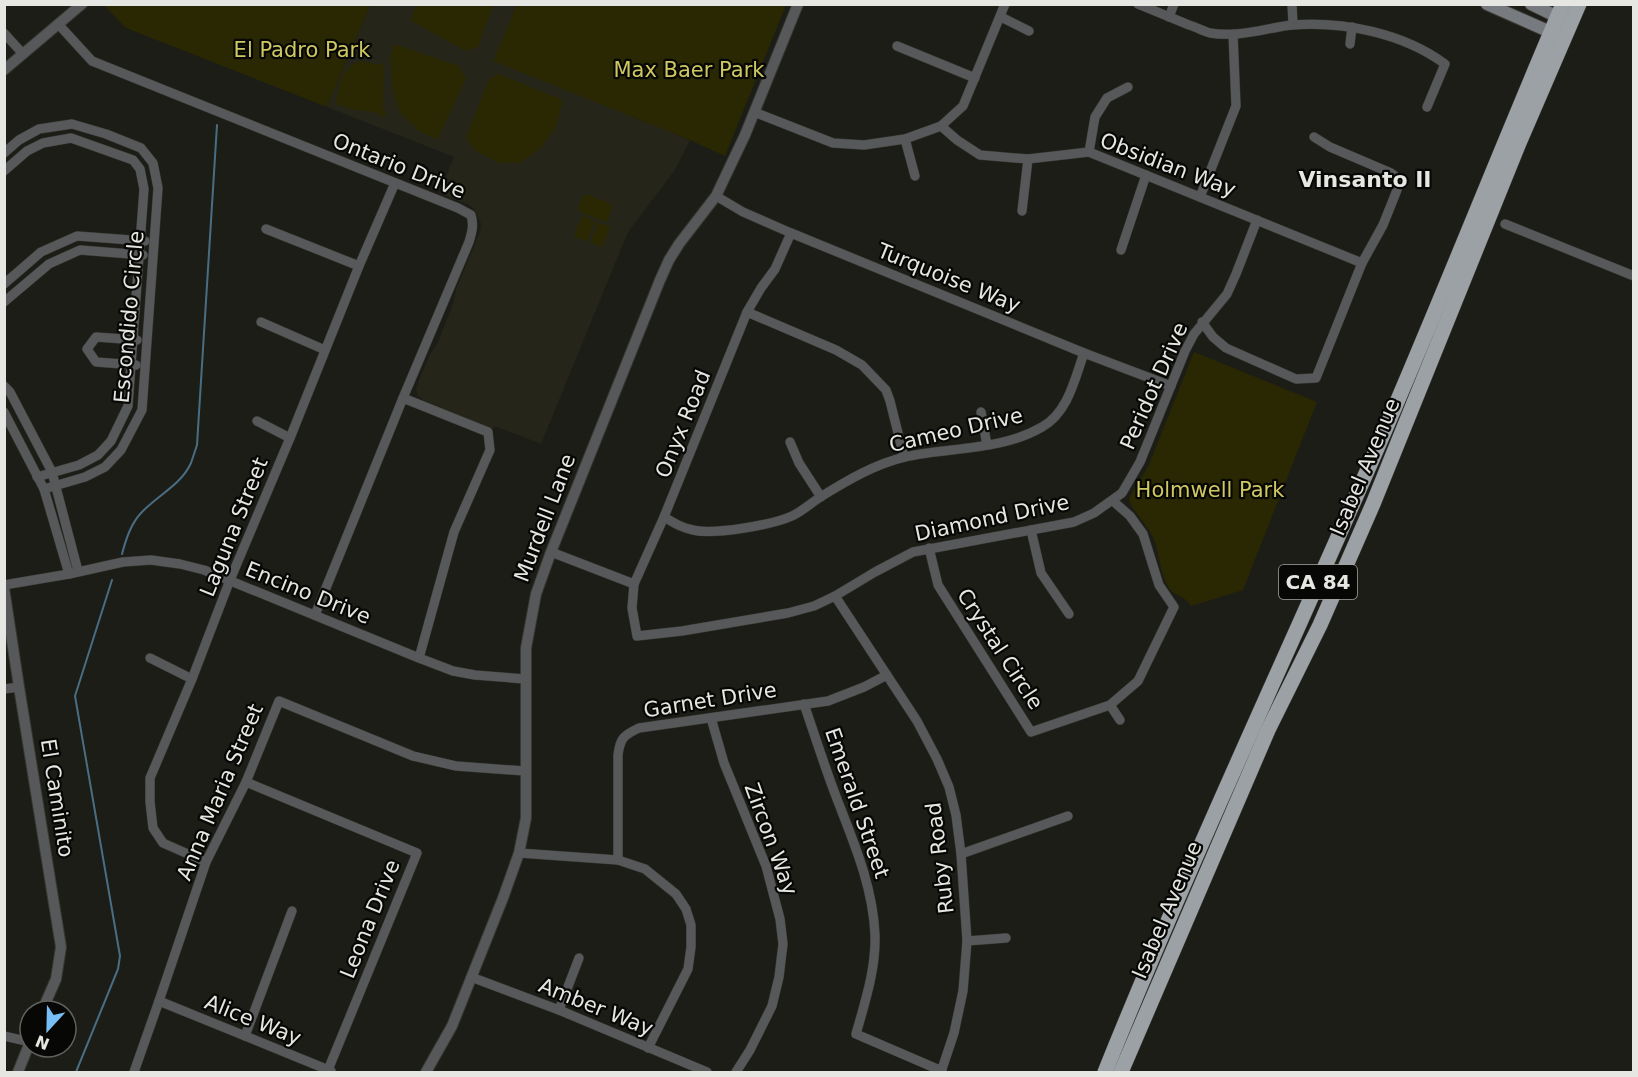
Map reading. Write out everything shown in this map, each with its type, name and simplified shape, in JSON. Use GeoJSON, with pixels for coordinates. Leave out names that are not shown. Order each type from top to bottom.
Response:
{"type":"FeatureCollection","features":[{"type":"Feature","properties":{"kind":"highway","name":"Isabel Avenue"},"geometry":{"type":"LineString","coordinates":[[1120,1072],[1263,740],[1320,625],[1373,504],[1510,165],[1563,15],[1579,4]]}},
{"type":"Feature","properties":{"kind":"highway","name":"Isabel Avenue"},"geometry":{"type":"LineString","coordinates":[[1105,1072],[1218,804],[1386,429],[1557,35]]}},
{"type":"Feature","properties":{"kind":"main road"},"geometry":{"type":"LineString","coordinates":[[1487,4],[1557,35]]}},
{"type":"Feature","properties":{"kind":"main road"},"geometry":{"type":"LineString","coordinates":[[1531,4],[1563,15]]}},
{"type":"Feature","properties":{"kind":"street"},"geometry":{"type":"LineString","coordinates":[[4,69],[82,4]]}},
{"type":"Feature","properties":{"kind":"street","name":"Murdell Lane"},"geometry":{"type":"LineString","coordinates":[[426,1072],[452,1026],[519,854],[526,818],[526,648],[536,594],[663,274],[680,244],[716,196],[733,163],[798,4]]}},
{"type":"Feature","properties":{"kind":"street"},"geometry":{"type":"LineString","coordinates":[[754,112],[833,143],[864,145],[905,139],[941,126],[963,106],[1005,4]]}},
{"type":"Feature","properties":{"kind":"street"},"geometry":{"type":"LineString","coordinates":[[1138,4],[1210,33],[1233,34],[1293,25],[1352,27],[1367,29],[1393,38],[1432,54],[1444,64],[1427,107]]}},
{"type":"Feature","properties":{"kind":"street"},"geometry":{"type":"LineString","coordinates":[[1169,17],[1174,4]]}},
{"type":"Feature","properties":{"kind":"street"},"geometry":{"type":"LineString","coordinates":[[1292,4],[1293,25]]}},
{"type":"Feature","properties":{"kind":"street"},"geometry":{"type":"LineString","coordinates":[[1001,17],[1029,31]]}},
{"type":"Feature","properties":{"kind":"street","name":"Ontario Drive"},"geometry":{"type":"LineString","coordinates":[[59,25],[92,61],[471,215],[473,231],[469,243],[315,615]]}},
{"type":"Feature","properties":{"kind":"street"},"geometry":{"type":"LineString","coordinates":[[1350,44],[1352,27]]}},
{"type":"Feature","properties":{"kind":"street"},"geometry":{"type":"LineString","coordinates":[[4,33],[23,54]]}},
{"type":"Feature","properties":{"kind":"street"},"geometry":{"type":"LineString","coordinates":[[1200,197],[1236,106],[1233,34]]}},
{"type":"Feature","properties":{"kind":"street"},"geometry":{"type":"LineString","coordinates":[[897,46],[975,78]]}},
{"type":"Feature","properties":{"kind":"street"},"geometry":{"type":"LineString","coordinates":[[1089,152],[1095,117],[1107,98],[1128,87]]}},
{"type":"Feature","properties":{"kind":"street","name":"Escondido Circle"},"geometry":{"type":"LineString","coordinates":[[4,153],[39,129],[72,123],[141,148],[153,163],[158,188],[142,410],[122,450],[105,467],[85,477],[44,489]]}},
{"type":"Feature","properties":{"kind":"street","name":"Obsidian Way"},"geometry":{"type":"LineString","coordinates":[[941,126],[980,155],[1028,159],[1089,152],[1362,263]]}},
{"type":"Feature","properties":{"kind":"street"},"geometry":{"type":"LineString","coordinates":[[101,147],[106,134]]}},
{"type":"Feature","properties":{"kind":"street"},"geometry":{"type":"LineString","coordinates":[[1202,322],[1213,337],[1226,348],[1296,379],[1316,378],[1362,263],[1388,212],[1398,186],[1395,176],[1387,170],[1330,147],[1314,137]]}},
{"type":"Feature","properties":{"kind":"street","name":"Escondido Circle"},"geometry":{"type":"LineString","coordinates":[[4,171],[27,151],[43,142],[71,138],[133,160],[140,169],[144,189],[128,406],[111,441],[98,455],[79,465],[38,477]]}},
{"type":"Feature","properties":{"kind":"street"},"geometry":{"type":"LineString","coordinates":[[905,139],[915,176]]}},
{"type":"Feature","properties":{"kind":"street"},"geometry":{"type":"LineString","coordinates":[[1022,211],[1028,159]]}},
{"type":"Feature","properties":{"kind":"street"},"geometry":{"type":"LineString","coordinates":[[1121,250],[1146,175]]}},
{"type":"Feature","properties":{"kind":"street","name":"Laguna Street"},"geometry":{"type":"LineString","coordinates":[[206,862],[163,843],[153,828],[150,778],[395,183]]}},
{"type":"Feature","properties":{"kind":"street","name":"Turquoise Way"},"geometry":{"type":"LineString","coordinates":[[716,196],[743,212],[791,233],[1084,353],[1171,386]]}},
{"type":"Feature","properties":{"kind":"street","name":"Peridot Drive"},"geometry":{"type":"LineString","coordinates":[[1113,501],[1122,492],[1140,462],[1194,334],[1227,294],[1257,220]]}},
{"type":"Feature","properties":{"kind":"street"},"geometry":{"type":"LineString","coordinates":[[1505,224],[1634,276]]}},
{"type":"Feature","properties":{"kind":"street"},"geometry":{"type":"LineString","coordinates":[[266,229],[359,266]]}},
{"type":"Feature","properties":{"kind":"street","name":"Onyx Road"},"geometry":{"type":"LineString","coordinates":[[637,636],[632,608],[634,584],[664,517],[747,312],[761,288],[776,269],[791,233]]}},
{"type":"Feature","properties":{"kind":"street"},"geometry":{"type":"LineString","coordinates":[[4,284],[41,252],[77,236],[153,242]]}},
{"type":"Feature","properties":{"kind":"street"},"geometry":{"type":"LineString","coordinates":[[4,302],[49,264],[80,250],[152,255]]}},
{"type":"Feature","properties":{"kind":"street"},"geometry":{"type":"LineString","coordinates":[[41,252],[49,264]]}},
{"type":"Feature","properties":{"kind":"street"},"geometry":{"type":"LineString","coordinates":[[747,312],[836,350],[862,364],[885,390],[890,401],[904,457]]}},
{"type":"Feature","properties":{"kind":"street"},"geometry":{"type":"LineString","coordinates":[[261,322],[325,350]]}},
{"type":"Feature","properties":{"kind":"street"},"geometry":{"type":"LineString","coordinates":[[144,365],[96,362],[87,349],[96,337],[147,341]]}},
{"type":"Feature","properties":{"kind":"street","name":"Cameo Drive"},"geometry":{"type":"LineString","coordinates":[[664,517],[681,527],[707,532],[768,524],[793,516],[864,472],[904,457],[987,445],[1025,436],[1045,426],[1057,415],[1069,396],[1084,353]]}},
{"type":"Feature","properties":{"kind":"street"},"geometry":{"type":"LineString","coordinates":[[4,386],[10,392],[52,472],[74,572]]}},
{"type":"Feature","properties":{"kind":"street"},"geometry":{"type":"LineString","coordinates":[[403,398],[488,432],[490,450],[454,532],[419,658]]}},
{"type":"Feature","properties":{"kind":"street"},"geometry":{"type":"LineString","coordinates":[[4,412],[44,489],[74,572]]}},
{"type":"Feature","properties":{"kind":"street"},"geometry":{"type":"LineString","coordinates":[[981,412],[987,445]]}},
{"type":"Feature","properties":{"kind":"street"},"geometry":{"type":"LineString","coordinates":[[257,421],[290,438]]}},
{"type":"Feature","properties":{"kind":"street"},"geometry":{"type":"LineString","coordinates":[[790,442],[799,463],[821,497]]}},
{"type":"Feature","properties":{"kind":"street","name":"Diamond Drive"},"geometry":{"type":"LineString","coordinates":[[637,636],[682,631],[788,613],[814,606],[913,552],[1074,522],[1095,513],[1113,501]]}},
{"type":"Feature","properties":{"kind":"street","name":"Crystal Circle"},"geometry":{"type":"LineString","coordinates":[[929,548],[938,585],[1031,732],[1110,705],[1138,681],[1174,608],[1159,585],[1143,534],[1130,516],[1113,501]]}},
{"type":"Feature","properties":{"kind":"street"},"geometry":{"type":"LineString","coordinates":[[1031,530],[1041,573],[1069,614]]}},
{"type":"Feature","properties":{"kind":"street"},"geometry":{"type":"LineString","coordinates":[[551,552],[634,584]]}},
{"type":"Feature","properties":{"kind":"street","name":"Encino Drive"},"geometry":{"type":"LineString","coordinates":[[4,587],[123,562],[151,560],[180,564],[230,580],[453,670],[475,675],[525,679]]}},
{"type":"Feature","properties":{"kind":"street","name":"El Caminito"},"geometry":{"type":"LineString","coordinates":[[4,587],[61,947],[56,979],[47,999]]}},
{"type":"Feature","properties":{"kind":"street","name":"Ruby Road"},"geometry":{"type":"LineString","coordinates":[[836,596],[917,721],[949,787],[956,814],[962,854],[967,941],[963,991],[954,1033],[941,1072]]}},
{"type":"Feature","properties":{"kind":"street"},"geometry":{"type":"LineString","coordinates":[[150,658],[192,680]]}},
{"type":"Feature","properties":{"kind":"street","name":"Garnet Drive"},"geometry":{"type":"LineString","coordinates":[[618,860],[618,755],[619,743],[623,737],[639,728],[828,701],[887,675]]}},
{"type":"Feature","properties":{"kind":"street"},"geometry":{"type":"LineString","coordinates":[[4,689],[19,687]]}},
{"type":"Feature","properties":{"kind":"street","name":"Anna Maria Street"},"geometry":{"type":"LineString","coordinates":[[134,1072],[206,862],[246,782],[279,701],[414,756],[456,766],[525,771]]}},
{"type":"Feature","properties":{"kind":"street","name":"Emerald Street"},"geometry":{"type":"LineString","coordinates":[[804,704],[836,797],[856,846],[869,889],[875,936],[871,978],[856,1034],[941,1072]]}},
{"type":"Feature","properties":{"kind":"street"},"geometry":{"type":"LineString","coordinates":[[1110,705],[1120,720]]}},
{"type":"Feature","properties":{"kind":"street","name":"Zircon Way"},"geometry":{"type":"LineString","coordinates":[[711,718],[724,763],[766,866],[780,919],[783,944],[779,977],[772,1006],[736,1072]]}},
{"type":"Feature","properties":{"kind":"street","name":"Leona Drive"},"geometry":{"type":"LineString","coordinates":[[246,782],[417,853],[331,1071]]}},
{"type":"Feature","properties":{"kind":"street"},"geometry":{"type":"LineString","coordinates":[[962,854],[1068,816]]}},
{"type":"Feature","properties":{"kind":"street"},"geometry":{"type":"LineString","coordinates":[[519,854],[618,860],[645,869],[676,894],[686,909],[691,925],[688,969],[648,1048]]}},
{"type":"Feature","properties":{"kind":"street"},"geometry":{"type":"LineString","coordinates":[[245,1036],[292,911]]}},
{"type":"Feature","properties":{"kind":"street"},"geometry":{"type":"LineString","coordinates":[[967,941],[1006,938]]}},
{"type":"Feature","properties":{"kind":"street"},"geometry":{"type":"LineString","coordinates":[[559,1010],[579,958]]}},
{"type":"Feature","properties":{"kind":"street","name":"Amber Way"},"geometry":{"type":"LineString","coordinates":[[471,977],[559,1010],[707,1072]]}},
{"type":"Feature","properties":{"kind":"street","name":"Alice Way"},"geometry":{"type":"LineString","coordinates":[[159,1001],[331,1071]]}},
{"type":"Feature","properties":{"kind":"shaded area"},"geometry":{"type":"Polygon","coordinates":[[[370,5],[517,5],[494,61],[690,140],[675,170],[628,232],[541,444],[495,426],[493,429],[423,400],[417,395],[416,388],[453,304],[456,289],[480,232],[481,224],[475,210],[469,205],[439,193],[454,157],[327,107],[370,5]]]}},
{"type":"Feature","properties":{"kind":"green space"},"geometry":{"type":"Polygon","coordinates":[[[417,4],[493,5],[478,47],[465,51],[410,20],[417,4]]]}},
{"type":"Feature","properties":{"kind":"green space","name":"Max Baer Park"},"geometry":{"type":"Polygon","coordinates":[[[517,4],[786,5],[725,156],[493,61],[517,4]]]}},
{"type":"Feature","properties":{"kind":"green space","name":"El Padro Park"},"geometry":{"type":"Polygon","coordinates":[[[104,5],[370,5],[327,107],[126,28],[104,5]]]}},
{"type":"Feature","properties":{"kind":"green space"},"geometry":{"type":"Polygon","coordinates":[[[394,44],[459,66],[466,79],[437,140],[419,131],[400,113],[393,91],[390,58],[394,44]]]}},
{"type":"Feature","properties":{"kind":"green space"},"geometry":{"type":"Polygon","coordinates":[[[360,61],[384,65],[383,109],[387,114],[382,118],[378,113],[336,104],[344,73],[360,61]]]}},
{"type":"Feature","properties":{"kind":"green space"},"geometry":{"type":"Polygon","coordinates":[[[499,74],[563,100],[556,127],[541,148],[520,163],[499,163],[474,150],[466,137],[489,79],[499,74]]]}},
{"type":"Feature","properties":{"kind":"green space"},"geometry":{"type":"Polygon","coordinates":[[[586,194],[611,204],[608,221],[580,212],[578,208],[586,194]]]}},
{"type":"Feature","properties":{"kind":"green space"},"geometry":{"type":"Polygon","coordinates":[[[582,216],[595,221],[587,241],[574,236],[582,216]]]}},
{"type":"Feature","properties":{"kind":"green space"},"geometry":{"type":"Polygon","coordinates":[[[598,222],[610,227],[602,247],[590,242],[598,222]]]}},
{"type":"Feature","properties":{"kind":"green space","name":"Holmwell Park"},"geometry":{"type":"Polygon","coordinates":[[[1194,352],[1317,402],[1243,590],[1191,606],[1169,588],[1152,536],[1129,501],[1148,467],[1194,352]]]}},
{"type":"Feature","properties":{"kind":"waterway"},"geometry":{"type":"LineString","coordinates":[[122,554],[135,521],[148,506],[187,471],[197,445],[217,125]]}},
{"type":"Feature","properties":{"kind":"waterway"},"geometry":{"type":"LineString","coordinates":[[76,1072],[118,969],[120,956],[75,696],[112,580]]}},
{"type":"Feature","properties":{"kind":"district","name":"Vinsanto II"},"geometry":{"type":"Point","coordinates":[1365,179]}}]}
